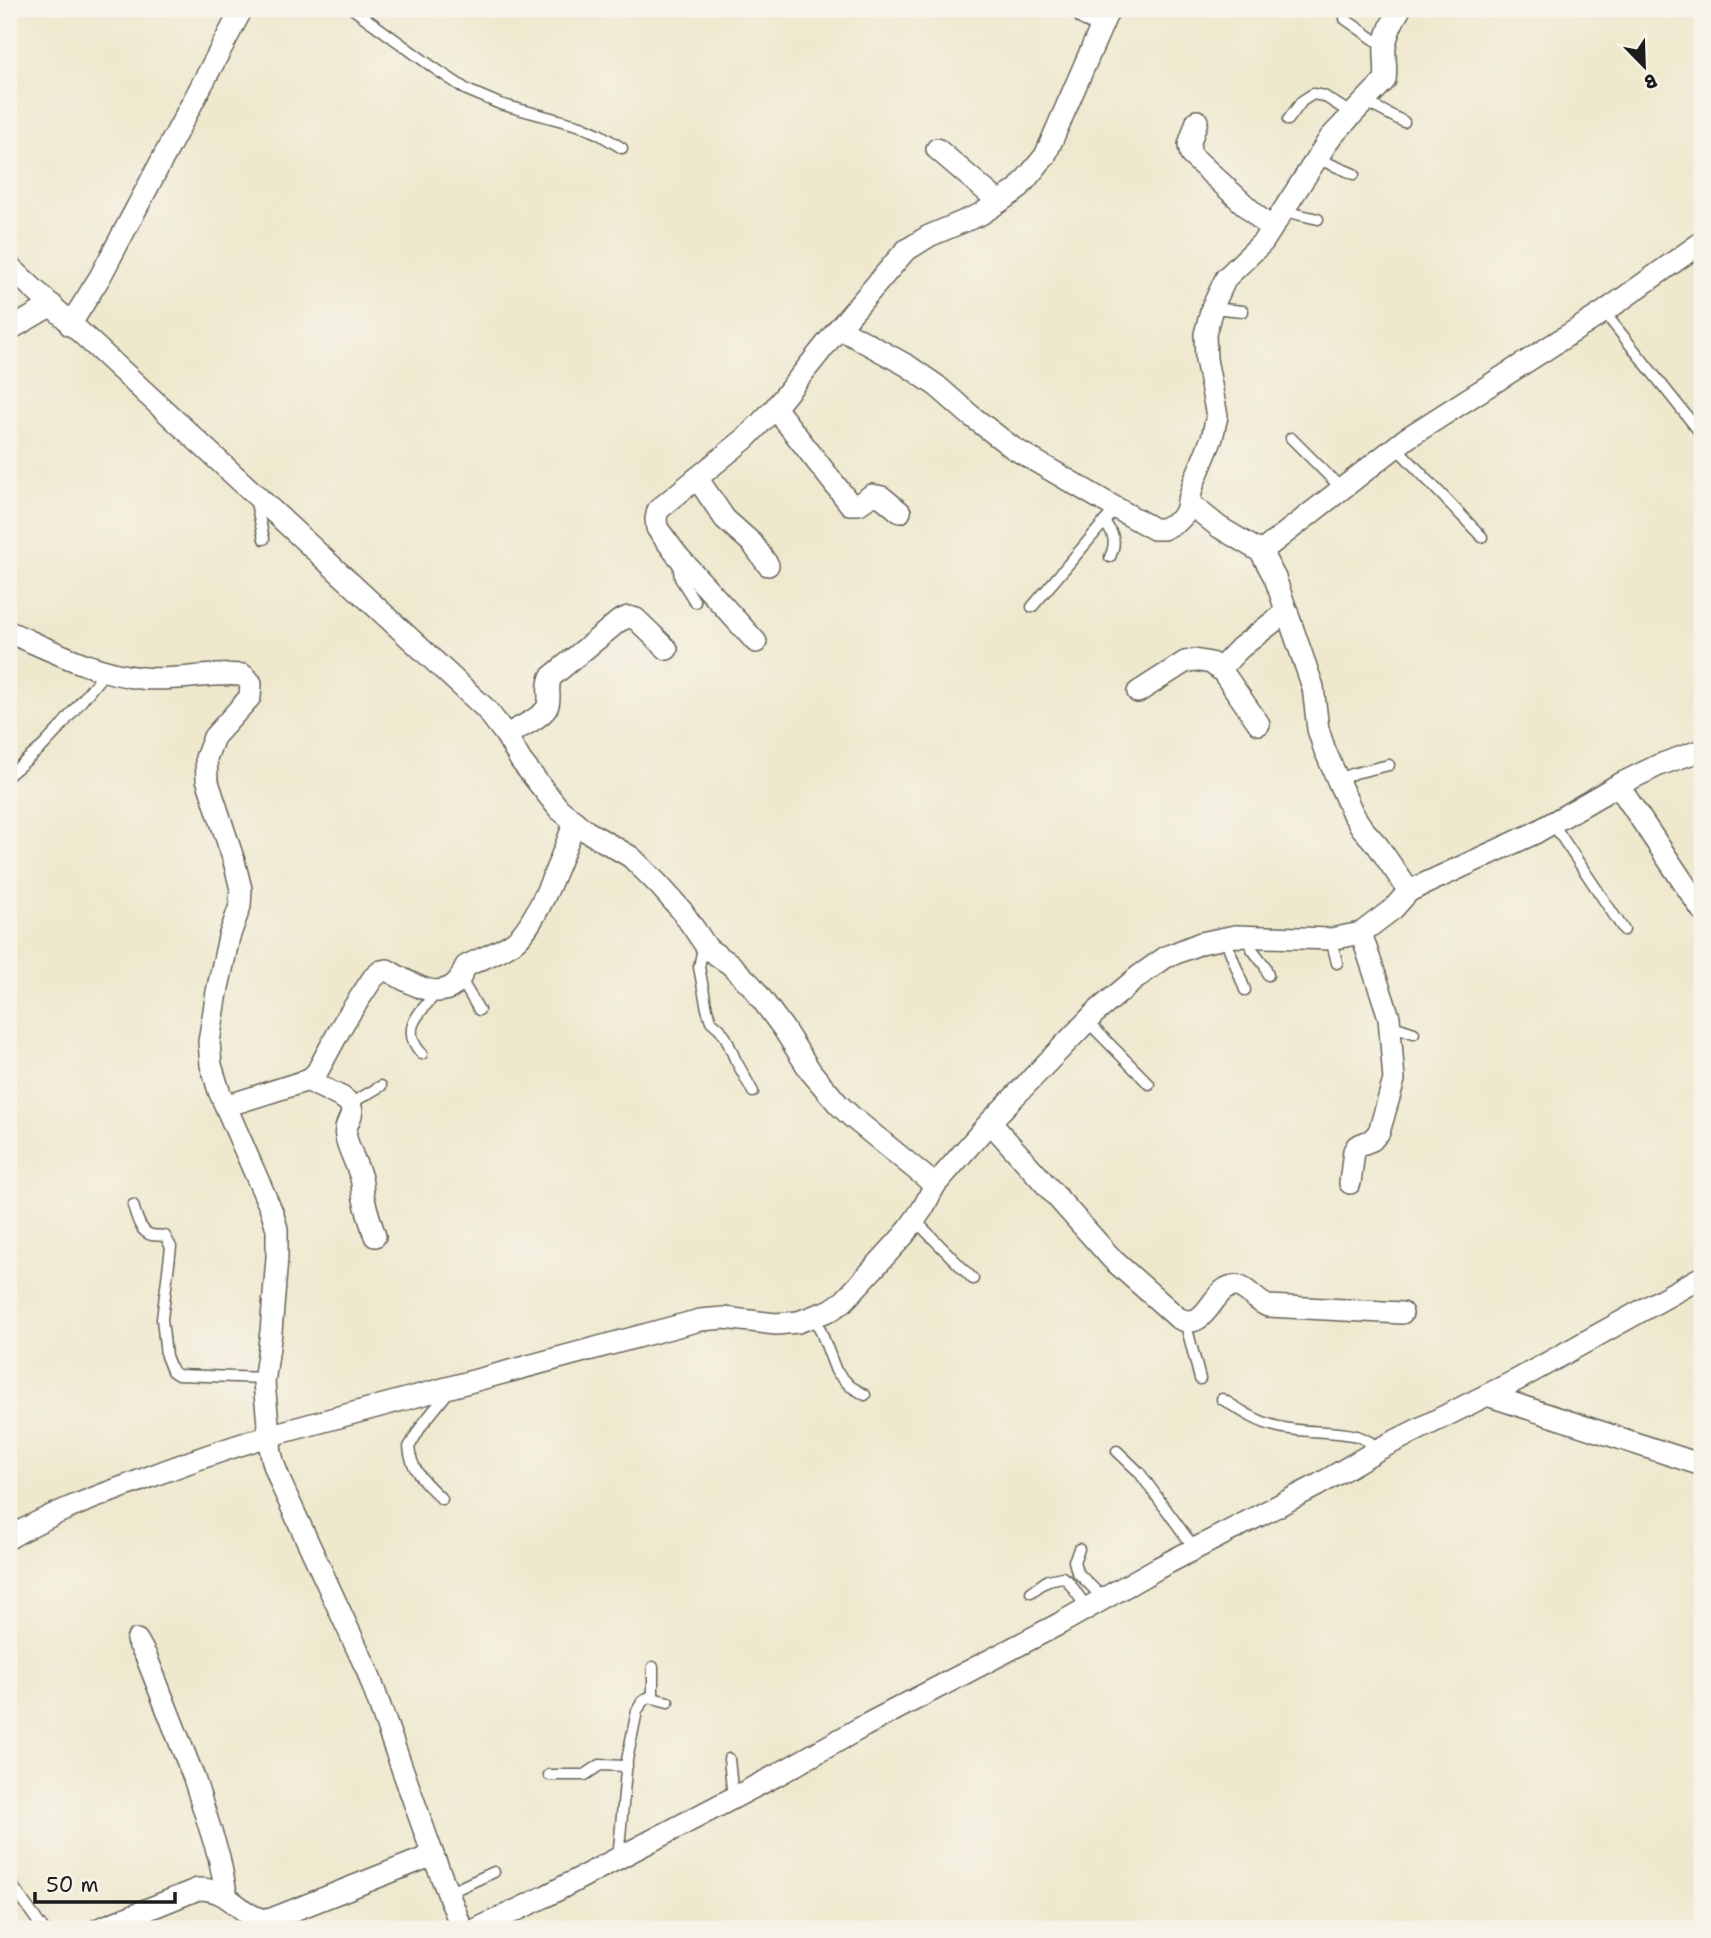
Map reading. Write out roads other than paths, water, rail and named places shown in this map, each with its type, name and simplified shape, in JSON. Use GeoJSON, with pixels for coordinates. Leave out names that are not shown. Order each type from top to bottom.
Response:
{"type":"FeatureCollection","features":[{"type":"Feature","properties":{"kind":"street"},"geometry":{"type":"LineString","coordinates":[[70,325],[100,277],[242,9]]}},
{"type":"Feature","properties":{"kind":"street"},"geometry":{"type":"LineString","coordinates":[[755,642],[677,555],[657,528],[658,510],[746,438],[775,408],[905,251],[929,236],[981,214],[1017,190],[1045,156],[1109,9]]}},
{"type":"Feature","properties":{"kind":"street"},"geometry":{"type":"LineString","coordinates":[[839,328],[908,366],[937,386],[1013,448],[1110,515],[1154,529],[1163,529],[1177,522],[1185,514],[1217,416],[1206,359],[1205,334],[1212,308],[1226,278],[1263,242],[1330,138],[1385,80],[1385,47],[1392,23],[1400,9]]}},
{"type":"Feature","properties":{"kind":"street"},"geometry":{"type":"LineString","coordinates":[[1197,121],[1189,145],[1191,155],[1272,229]]}},
{"type":"Feature","properties":{"kind":"street"},"geometry":{"type":"LineString","coordinates":[[937,149],[999,202]]}},
{"type":"Feature","properties":{"kind":"street"},"geometry":{"type":"LineString","coordinates":[[1261,552],[1396,447],[1604,312],[1702,242]]}},
{"type":"Feature","properties":{"kind":"street"},"geometry":{"type":"LineString","coordinates":[[9,266],[486,709],[521,761],[559,808],[586,831],[631,857],[682,911],[708,949],[730,964],[752,986],[811,1072],[839,1105],[935,1185]]}},
{"type":"Feature","properties":{"kind":"street"},"geometry":{"type":"LineString","coordinates":[[9,330],[52,305]]}},
{"type":"Feature","properties":{"kind":"street"},"geometry":{"type":"LineString","coordinates":[[775,408],[850,504],[859,505],[872,495],[882,497],[900,512]]}},
{"type":"Feature","properties":{"kind":"street"},"geometry":{"type":"LineString","coordinates":[[697,478],[725,519],[752,543],[768,565]]}},
{"type":"Feature","properties":{"kind":"street"},"geometry":{"type":"LineString","coordinates":[[1188,502],[1219,527],[1261,552],[1275,578],[1313,687],[1318,729],[1337,780],[1362,828],[1409,891]]}},
{"type":"Feature","properties":{"kind":"street"},"geometry":{"type":"LineString","coordinates":[[1220,669],[1240,648],[1287,611]]}},
{"type":"Feature","properties":{"kind":"street"},"geometry":{"type":"LineString","coordinates":[[506,735],[543,714],[548,705],[547,685],[551,677],[619,621],[628,617],[636,619],[667,649]]}},
{"type":"Feature","properties":{"kind":"street"},"geometry":{"type":"LineString","coordinates":[[9,632],[105,672],[143,679],[225,673],[243,675],[251,683],[250,696],[214,737],[206,758],[207,779],[241,889],[240,906],[229,937],[209,1041],[214,1075],[277,1229],[277,1258],[265,1378],[268,1436],[278,1475],[367,1671],[462,1929]]}},
{"type":"Feature","properties":{"kind":"street"},"geometry":{"type":"LineString","coordinates":[[1138,692],[1185,663],[1194,660],[1211,663],[1220,669],[1259,724]]}},
{"type":"Feature","properties":{"kind":"street"},"geometry":{"type":"LineString","coordinates":[[9,1538],[38,1522],[102,1495],[268,1436],[700,1320],[724,1318],[776,1324],[798,1322],[831,1310],[844,1301],[884,1259],[915,1220],[935,1185],[990,1122],[1087,1021],[1139,976],[1166,957],[1201,943],[1224,938],[1249,936],[1331,939],[1362,933],[1409,891],[1553,824],[1618,785],[1659,765],[1702,750]]}},
{"type":"Feature","properties":{"kind":"street"},"geometry":{"type":"LineString","coordinates":[[1618,785],[1700,903]]}},
{"type":"Feature","properties":{"kind":"street"},"geometry":{"type":"LineString","coordinates":[[226,1106],[307,1080],[317,1072],[344,1022],[376,973],[387,970],[431,992],[449,988],[460,978],[466,966],[501,950],[522,936],[534,918],[575,822]]}},
{"type":"Feature","properties":{"kind":"street"},"geometry":{"type":"LineString","coordinates":[[1350,1183],[1354,1151],[1357,1146],[1371,1140],[1379,1132],[1394,1080],[1389,1017],[1362,933]]}},
{"type":"Feature","properties":{"kind":"street"},"geometry":{"type":"LineString","coordinates":[[307,1080],[350,1104],[352,1113],[346,1127],[346,1137],[360,1174],[363,1196],[375,1236]]}},
{"type":"Feature","properties":{"kind":"street"},"geometry":{"type":"LineString","coordinates":[[990,1122],[1113,1260],[1178,1318],[1194,1321],[1220,1294],[1232,1286],[1237,1286],[1268,1306],[1402,1313]]}},
{"type":"Feature","properties":{"kind":"street"},"geometry":{"type":"LineString","coordinates":[[477,1929],[733,1798],[1318,1485],[1381,1448],[1487,1395],[1702,1277]]}},
{"type":"Feature","properties":{"kind":"street"},"geometry":{"type":"LineString","coordinates":[[1487,1395],[1702,1465]]}},
{"type":"Feature","properties":{"kind":"street"},"geometry":{"type":"LineString","coordinates":[[137,1640],[146,1656],[194,1778],[219,1857],[227,1897]]}},
{"type":"Feature","properties":{"kind":"street"},"geometry":{"type":"LineString","coordinates":[[99,1929],[198,1889],[212,1888],[251,1915],[261,1919],[275,1918],[433,1855]]}},
{"type":"Feature","properties":{"kind":"lane"},"geometry":{"type":"LineString","coordinates":[[353,9],[467,90],[500,104],[581,126],[622,148]]}},
{"type":"Feature","properties":{"kind":"lane"},"geometry":{"type":"LineString","coordinates":[[1078,9],[1081,19],[1100,29]]}},
{"type":"Feature","properties":{"kind":"lane"},"geometry":{"type":"LineString","coordinates":[[1345,19],[1385,47]]}},
{"type":"Feature","properties":{"kind":"lane"},"geometry":{"type":"LineString","coordinates":[[1288,120],[1302,101],[1313,94],[1404,122]]}},
{"type":"Feature","properties":{"kind":"lane"},"geometry":{"type":"LineString","coordinates":[[1316,158],[1354,174]]}},
{"type":"Feature","properties":{"kind":"lane"},"geometry":{"type":"LineString","coordinates":[[1283,211],[1318,219]]}},
{"type":"Feature","properties":{"kind":"lane"},"geometry":{"type":"LineString","coordinates":[[1212,308],[1243,311]]}},
{"type":"Feature","properties":{"kind":"lane"},"geometry":{"type":"LineString","coordinates":[[1604,312],[1702,435]]}},
{"type":"Feature","properties":{"kind":"lane"},"geometry":{"type":"LineString","coordinates":[[1291,438],[1342,489]]}},
{"type":"Feature","properties":{"kind":"lane"},"geometry":{"type":"LineString","coordinates":[[1396,447],[1482,537]]}},
{"type":"Feature","properties":{"kind":"lane"},"geometry":{"type":"LineString","coordinates":[[253,492],[264,540]]}},
{"type":"Feature","properties":{"kind":"lane"},"geometry":{"type":"LineString","coordinates":[[1110,515],[1115,539],[1111,557]]}},
{"type":"Feature","properties":{"kind":"lane"},"geometry":{"type":"LineString","coordinates":[[1032,607],[1110,515]]}},
{"type":"Feature","properties":{"kind":"lane"},"geometry":{"type":"LineString","coordinates":[[677,555],[680,578],[695,602]]}},
{"type":"Feature","properties":{"kind":"lane"},"geometry":{"type":"LineString","coordinates":[[9,775],[58,730],[105,672]]}},
{"type":"Feature","properties":{"kind":"lane"},"geometry":{"type":"LineString","coordinates":[[1337,780],[1389,765]]}},
{"type":"Feature","properties":{"kind":"lane"},"geometry":{"type":"LineString","coordinates":[[1553,824],[1624,930]]}},
{"type":"Feature","properties":{"kind":"lane"},"geometry":{"type":"LineString","coordinates":[[1249,936],[1252,949],[1265,966],[1268,975]]}},
{"type":"Feature","properties":{"kind":"lane"},"geometry":{"type":"LineString","coordinates":[[1224,938],[1245,990]]}},
{"type":"Feature","properties":{"kind":"lane"},"geometry":{"type":"LineString","coordinates":[[1331,939],[1337,963]]}},
{"type":"Feature","properties":{"kind":"lane"},"geometry":{"type":"LineString","coordinates":[[704,943],[699,967],[707,1009],[711,1021],[726,1038],[734,1059],[753,1092]]}},
{"type":"Feature","properties":{"kind":"lane"},"geometry":{"type":"LineString","coordinates":[[460,978],[479,1010]]}},
{"type":"Feature","properties":{"kind":"lane"},"geometry":{"type":"LineString","coordinates":[[422,1054],[412,1040],[411,1027],[438,990]]}},
{"type":"Feature","properties":{"kind":"lane"},"geometry":{"type":"LineString","coordinates":[[1087,1021],[1149,1084]]}},
{"type":"Feature","properties":{"kind":"lane"},"geometry":{"type":"LineString","coordinates":[[1390,1025],[1414,1033]]}},
{"type":"Feature","properties":{"kind":"lane"},"geometry":{"type":"LineString","coordinates":[[350,1104],[381,1086]]}},
{"type":"Feature","properties":{"kind":"lane"},"geometry":{"type":"LineString","coordinates":[[133,1205],[136,1218],[145,1233],[164,1236],[171,1247],[162,1319],[166,1356],[172,1371],[178,1375],[265,1378]]}},
{"type":"Feature","properties":{"kind":"lane"},"geometry":{"type":"LineString","coordinates":[[915,1220],[974,1279]]}},
{"type":"Feature","properties":{"kind":"lane"},"geometry":{"type":"LineString","coordinates":[[815,1316],[836,1371],[850,1386],[865,1395]]}},
{"type":"Feature","properties":{"kind":"lane"},"geometry":{"type":"LineString","coordinates":[[1185,1321],[1200,1380]]}},
{"type":"Feature","properties":{"kind":"lane"},"geometry":{"type":"LineString","coordinates":[[442,1499],[422,1480],[414,1468],[409,1447],[422,1425],[454,1386]]}},
{"type":"Feature","properties":{"kind":"lane"},"geometry":{"type":"LineString","coordinates":[[1222,1399],[1254,1418],[1275,1426],[1352,1435],[1381,1448]]}},
{"type":"Feature","properties":{"kind":"lane"},"geometry":{"type":"LineString","coordinates":[[1117,1451],[1139,1472],[1195,1549]]}},
{"type":"Feature","properties":{"kind":"lane"},"geometry":{"type":"LineString","coordinates":[[1079,1549],[1074,1561],[1077,1572],[1095,1603]]}},
{"type":"Feature","properties":{"kind":"lane"},"geometry":{"type":"LineString","coordinates":[[1031,1592],[1048,1580],[1062,1577],[1095,1603]]}},
{"type":"Feature","properties":{"kind":"lane"},"geometry":{"type":"LineString","coordinates":[[653,1667],[653,1697]]}},
{"type":"Feature","properties":{"kind":"lane"},"geometry":{"type":"LineString","coordinates":[[618,1858],[627,1766],[637,1711],[646,1698],[653,1697],[668,1702]]}},
{"type":"Feature","properties":{"kind":"lane"},"geometry":{"type":"LineString","coordinates":[[729,1759],[733,1798]]}},
{"type":"Feature","properties":{"kind":"lane"},"geometry":{"type":"LineString","coordinates":[[548,1775],[585,1775],[600,1765],[627,1766]]}},
{"type":"Feature","properties":{"kind":"lane"},"geometry":{"type":"LineString","coordinates":[[448,1893],[494,1872]]}},
{"type":"Feature","properties":{"kind":"lane"},"geometry":{"type":"LineString","coordinates":[[9,1876],[14,1888],[43,1929]]}}]}
